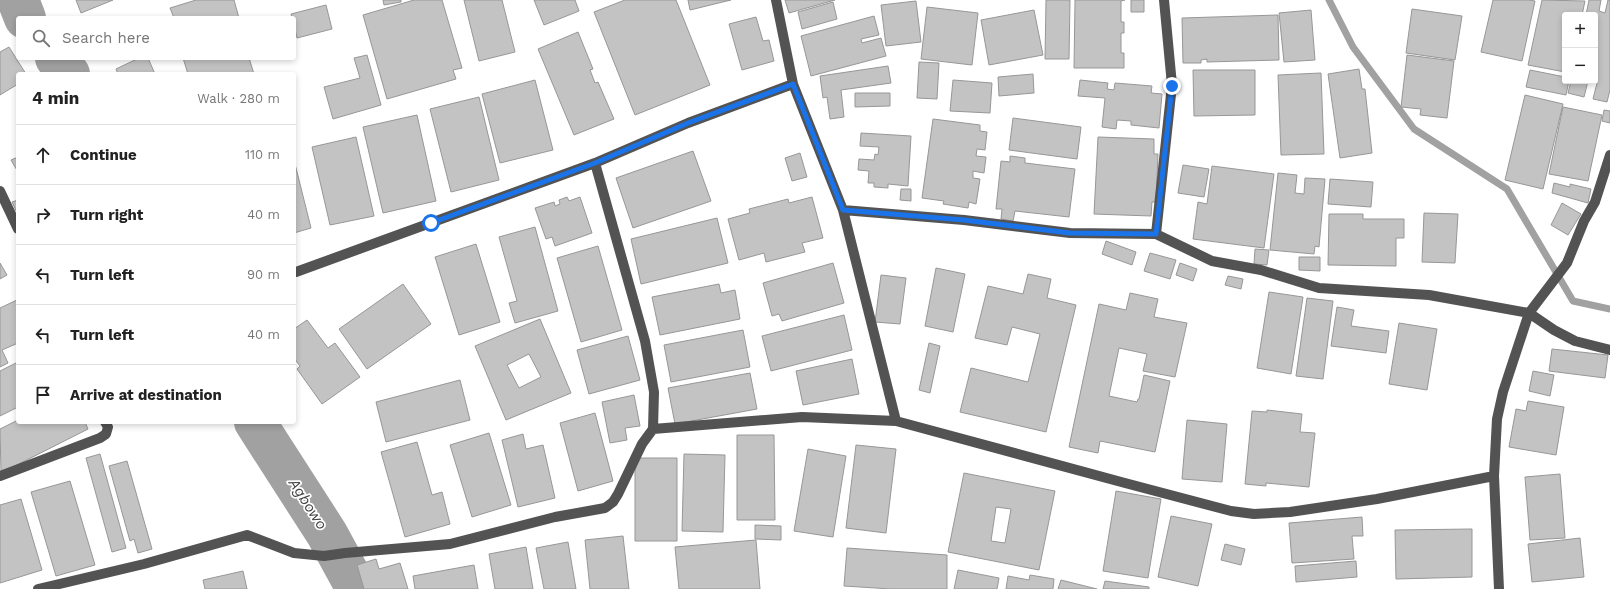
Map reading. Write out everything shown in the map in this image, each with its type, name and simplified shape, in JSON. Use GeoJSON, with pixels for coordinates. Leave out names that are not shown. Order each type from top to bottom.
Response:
{"type":"FeatureCollection","features":[{"type":"Feature","properties":{"kind":"street"},"geometry":{"type":"LineString","coordinates":[[776,0],[793,84],[843,210],[896,421]]}},
{"type":"Feature","properties":{"kind":"street"},"geometry":{"type":"LineString","coordinates":[[1156,234],[1172,86],[1164,0]]}},
{"type":"Feature","properties":{"kind":"street"},"geometry":{"type":"LineString","coordinates":[[296,272],[595,163],[688,123],[793,84]]}},
{"type":"Feature","properties":{"kind":"street"},"geometry":{"type":"LineString","coordinates":[[1499,589],[1494,476],[1499,412],[1503,392],[1529,313],[1567,263],[1584,221],[1595,202],[1610,155]]}},
{"type":"Feature","properties":{"kind":"street"},"geometry":{"type":"LineString","coordinates":[[38,589],[144,564],[247,535],[294,553],[324,556],[450,544],[555,517],[605,508],[610,505],[616,498],[642,444],[653,429],[654,392],[645,341],[595,163]]}},
{"type":"Feature","properties":{"kind":"street"},"geometry":{"type":"LineString","coordinates":[[0,191],[16,225]]}},
{"type":"Feature","properties":{"kind":"street"},"geometry":{"type":"LineString","coordinates":[[843,210],[964,220],[1070,233],[1156,234],[1212,261],[1261,270],[1319,288],[1429,295],[1529,313],[1554,330],[1575,341],[1610,350]]}},
{"type":"Feature","properties":{"kind":"street"},"geometry":{"type":"LineString","coordinates":[[653,429],[802,417],[896,421],[1132,485],[1231,510],[1254,514],[1284,512],[1377,499],[1494,476]]}},
{"type":"Feature","properties":{"kind":"street"},"geometry":{"type":"LineString","coordinates":[[0,476],[100,438],[106,434],[108,427],[106,424]]}},
{"type":"Feature","properties":{"kind":"building"},"geometry":{"type":"Polygon","coordinates":[[[76,0],[113,0],[81,13],[76,0]]]}},
{"type":"Feature","properties":{"kind":"building"},"geometry":{"type":"Polygon","coordinates":[[[196,0],[234,0],[238,16],[173,16],[170,8],[196,0]]]}},
{"type":"Feature","properties":{"kind":"building"},"geometry":{"type":"Polygon","coordinates":[[[383,0],[401,0],[401,2],[384,5],[383,0]]]}},
{"type":"Feature","properties":{"kind":"building"},"geometry":{"type":"Polygon","coordinates":[[[414,0],[442,0],[462,68],[453,70],[456,79],[387,99],[363,15],[414,0]]]}},
{"type":"Feature","properties":{"kind":"building"},"geometry":{"type":"Polygon","coordinates":[[[464,0],[502,0],[515,52],[479,61],[464,0]]]}},
{"type":"Feature","properties":{"kind":"building"},"geometry":{"type":"Polygon","coordinates":[[[534,0],[575,0],[579,11],[544,25],[534,0]]]}},
{"type":"Feature","properties":{"kind":"building"},"geometry":{"type":"Polygon","coordinates":[[[625,0],[676,0],[710,85],[635,115],[594,12],[625,0]]]}},
{"type":"Feature","properties":{"kind":"building"},"geometry":{"type":"Polygon","coordinates":[[[688,0],[731,0],[690,10],[688,0]]]}},
{"type":"Feature","properties":{"kind":"building"},"geometry":{"type":"Polygon","coordinates":[[[785,0],[835,0],[789,13],[785,0]]]}},
{"type":"Feature","properties":{"kind":"building"},"geometry":{"type":"Polygon","coordinates":[[[1046,0],[1070,0],[1069,59],[1045,59],[1046,0]]]}},
{"type":"Feature","properties":{"kind":"building"},"geometry":{"type":"Polygon","coordinates":[[[1075,0],[1125,0],[1121,1],[1121,22],[1124,22],[1124,33],[1121,33],[1121,53],[1124,53],[1124,68],[1074,68],[1075,0]]]}},
{"type":"Feature","properties":{"kind":"building"},"geometry":{"type":"Polygon","coordinates":[[[1131,0],[1144,0],[1144,12],[1131,12],[1131,0]]]}},
{"type":"Feature","properties":{"kind":"building"},"geometry":{"type":"Polygon","coordinates":[[[1493,0],[1535,1],[1522,61],[1481,52],[1493,0]]]}},
{"type":"Feature","properties":{"kind":"building"},"geometry":{"type":"Polygon","coordinates":[[[1542,0],[1585,1],[1583,12],[1562,12],[1562,71],[1528,65],[1542,0]]]}},
{"type":"Feature","properties":{"kind":"building"},"geometry":{"type":"Polygon","coordinates":[[[1589,0],[1601,0],[1599,11],[1605,13],[1608,0],[1610,0],[1610,90],[1607,102],[1593,99],[1598,84],[1598,12],[1587,12],[1589,0]]]}},
{"type":"Feature","properties":{"kind":"building"},"geometry":{"type":"Polygon","coordinates":[[[916,1],[921,42],[886,46],[881,5],[916,1]]]}},
{"type":"Feature","properties":{"kind":"building"},"geometry":{"type":"Polygon","coordinates":[[[833,2],[837,19],[802,29],[798,12],[833,2]]]}},
{"type":"Feature","properties":{"kind":"building"},"geometry":{"type":"Polygon","coordinates":[[[326,5],[332,29],[297,38],[296,16],[292,16],[291,14],[326,5]]]}},
{"type":"Feature","properties":{"kind":"building"},"geometry":{"type":"Polygon","coordinates":[[[927,7],[978,13],[972,65],[921,59],[927,7]]]}},
{"type":"Feature","properties":{"kind":"building"},"geometry":{"type":"Polygon","coordinates":[[[1412,9],[1462,16],[1455,60],[1406,53],[1412,9]]]}},
{"type":"Feature","properties":{"kind":"building"},"geometry":{"type":"Polygon","coordinates":[[[1034,10],[1043,55],[989,65],[981,20],[1034,10]]]}},
{"type":"Feature","properties":{"kind":"building"},"geometry":{"type":"Polygon","coordinates":[[[1311,10],[1315,60],[1284,62],[1279,13],[1311,10]]]}},
{"type":"Feature","properties":{"kind":"building"},"geometry":{"type":"Polygon","coordinates":[[[1278,15],[1279,60],[1207,62],[1207,59],[1201,60],[1201,63],[1183,63],[1182,18],[1278,15]]]}},
{"type":"Feature","properties":{"kind":"building"},"geometry":{"type":"Polygon","coordinates":[[[874,16],[879,35],[861,39],[862,43],[881,38],[886,56],[811,76],[801,36],[874,16]]]}},
{"type":"Feature","properties":{"kind":"building"},"geometry":{"type":"Polygon","coordinates":[[[756,17],[763,41],[769,40],[774,61],[742,70],[729,24],[756,17]]]}},
{"type":"Feature","properties":{"kind":"building"},"geometry":{"type":"Polygon","coordinates":[[[578,32],[593,69],[590,70],[595,83],[598,82],[614,119],[574,135],[538,49],[578,32]]]}},
{"type":"Feature","properties":{"kind":"building"},"geometry":{"type":"Polygon","coordinates":[[[9,47],[25,72],[16,72],[16,85],[0,95],[0,52],[9,47]]]}},
{"type":"Feature","properties":{"kind":"building"},"geometry":{"type":"Polygon","coordinates":[[[367,55],[381,105],[333,119],[324,87],[360,78],[354,58],[367,55]]]}},
{"type":"Feature","properties":{"kind":"building"},"geometry":{"type":"Polygon","coordinates":[[[1407,55],[1454,61],[1447,118],[1420,115],[1421,109],[1401,107],[1407,55]]]}},
{"type":"Feature","properties":{"kind":"building"},"geometry":{"type":"Polygon","coordinates":[[[135,60],[149,60],[154,72],[117,72],[116,69],[135,60]]]}},
{"type":"Feature","properties":{"kind":"building"},"geometry":{"type":"Polygon","coordinates":[[[184,60],[250,60],[253,72],[187,72],[184,60]]]}},
{"type":"Feature","properties":{"kind":"building"},"geometry":{"type":"Polygon","coordinates":[[[919,62],[939,63],[937,99],[917,98],[919,62]]]}},
{"type":"Feature","properties":{"kind":"building"},"geometry":{"type":"Polygon","coordinates":[[[888,66],[891,83],[841,90],[844,117],[830,119],[827,97],[823,98],[820,76],[888,66]]]}},
{"type":"Feature","properties":{"kind":"building"},"geometry":{"type":"Polygon","coordinates":[[[1359,69],[1362,89],[1365,89],[1372,153],[1340,158],[1328,74],[1359,69]]]}},
{"type":"Feature","properties":{"kind":"building"},"geometry":{"type":"Polygon","coordinates":[[[1193,70],[1255,70],[1255,115],[1194,116],[1193,70]]]}},
{"type":"Feature","properties":{"kind":"building"},"geometry":{"type":"Polygon","coordinates":[[[1530,70],[1562,76],[1562,84],[1568,84],[1566,95],[1526,87],[1530,70]]]}},
{"type":"Feature","properties":{"kind":"building"},"geometry":{"type":"Polygon","coordinates":[[[1321,73],[1324,154],[1281,155],[1278,75],[1321,73]]]}},
{"type":"Feature","properties":{"kind":"building"},"geometry":{"type":"Polygon","coordinates":[[[1033,74],[1034,93],[999,96],[998,77],[1033,74]]]}},
{"type":"Feature","properties":{"kind":"building"},"geometry":{"type":"Polygon","coordinates":[[[535,80],[553,150],[500,163],[482,94],[535,80]]]}},
{"type":"Feature","properties":{"kind":"building"},"geometry":{"type":"Polygon","coordinates":[[[953,80],[992,83],[990,113],[950,111],[953,80]]]}},
{"type":"Feature","properties":{"kind":"building"},"geometry":{"type":"Polygon","coordinates":[[[1080,80],[1108,83],[1107,89],[1114,90],[1115,83],[1152,86],[1151,93],[1162,94],[1159,128],[1131,125],[1131,121],[1117,120],[1116,129],[1102,127],[1105,98],[1078,96],[1080,80]]]}},
{"type":"Feature","properties":{"kind":"building"},"geometry":{"type":"Polygon","coordinates":[[[1570,84],[1587,84],[1584,97],[1568,93],[1570,84]]]}},
{"type":"Feature","properties":{"kind":"building"},"geometry":{"type":"Polygon","coordinates":[[[855,93],[890,93],[890,106],[855,107],[855,93]]]}},
{"type":"Feature","properties":{"kind":"building"},"geometry":{"type":"Polygon","coordinates":[[[1525,95],[1563,104],[1543,189],[1505,180],[1525,95]]]}},
{"type":"Feature","properties":{"kind":"building"},"geometry":{"type":"Polygon","coordinates":[[[479,97],[499,180],[451,192],[430,109],[479,97]]]}},
{"type":"Feature","properties":{"kind":"building"},"geometry":{"type":"Polygon","coordinates":[[[1563,107],[1602,115],[1588,181],[1549,174],[1563,107]]]}},
{"type":"Feature","properties":{"kind":"building"},"geometry":{"type":"Polygon","coordinates":[[[1604,110],[1610,111],[1610,123],[1602,121],[1604,110]]]}},
{"type":"Feature","properties":{"kind":"building"},"geometry":{"type":"Polygon","coordinates":[[[417,115],[436,201],[383,213],[363,127],[417,115]]]}},
{"type":"Feature","properties":{"kind":"building"},"geometry":{"type":"Polygon","coordinates":[[[1013,118],[1081,127],[1077,159],[1009,150],[1013,118]]]}},
{"type":"Feature","properties":{"kind":"building"},"geometry":{"type":"Polygon","coordinates":[[[933,119],[980,125],[980,131],[987,132],[985,150],[977,149],[976,156],[986,157],[984,173],[973,171],[973,178],[980,179],[976,204],[969,202],[968,208],[943,204],[944,201],[922,198],[933,119]]]}},
{"type":"Feature","properties":{"kind":"building"},"geometry":{"type":"Polygon","coordinates":[[[861,133],[911,136],[908,186],[888,184],[888,188],[874,187],[874,183],[868,183],[869,171],[858,170],[859,159],[874,160],[875,154],[878,155],[879,147],[860,146],[861,133]]]}},
{"type":"Feature","properties":{"kind":"building"},"geometry":{"type":"Polygon","coordinates":[[[356,137],[374,216],[330,225],[312,147],[356,137]]]}},
{"type":"Feature","properties":{"kind":"building"},"geometry":{"type":"Polygon","coordinates":[[[1098,137],[1154,139],[1154,154],[1158,154],[1156,202],[1152,202],[1151,216],[1094,214],[1098,137]]]}},
{"type":"Feature","properties":{"kind":"building"},"geometry":{"type":"Polygon","coordinates":[[[693,151],[711,201],[633,228],[616,178],[693,151]]]}},
{"type":"Feature","properties":{"kind":"building"},"geometry":{"type":"Polygon","coordinates":[[[800,153],[807,177],[792,181],[785,158],[800,153]]]}},
{"type":"Feature","properties":{"kind":"building"},"geometry":{"type":"Polygon","coordinates":[[[1010,156],[1025,158],[1025,163],[1075,169],[1069,217],[1015,211],[1013,221],[1001,219],[1002,209],[996,209],[1001,161],[1010,162],[1010,156]]]}},
{"type":"Feature","properties":{"kind":"building"},"geometry":{"type":"Polygon","coordinates":[[[16,158],[16,169],[11,160],[16,158]]]}},
{"type":"Feature","properties":{"kind":"building"},"geometry":{"type":"Polygon","coordinates":[[[1183,165],[1209,169],[1204,197],[1178,193],[1183,165]]]}},
{"type":"Feature","properties":{"kind":"building"},"geometry":{"type":"Polygon","coordinates":[[[1212,166],[1274,174],[1264,248],[1193,239],[1198,202],[1207,204],[1212,166]]]}},
{"type":"Feature","properties":{"kind":"building"},"geometry":{"type":"Polygon","coordinates":[[[296,168],[311,228],[296,232],[296,168]]]}},
{"type":"Feature","properties":{"kind":"building"},"geometry":{"type":"Polygon","coordinates":[[[1278,173],[1297,175],[1295,193],[1304,194],[1305,178],[1325,179],[1319,247],[1315,246],[1314,254],[1270,250],[1278,173]]]}},
{"type":"Feature","properties":{"kind":"building"},"geometry":{"type":"Polygon","coordinates":[[[1330,179],[1373,182],[1371,207],[1328,204],[1330,179]]]}},
{"type":"Feature","properties":{"kind":"building"},"geometry":{"type":"Polygon","coordinates":[[[1554,183],[1570,187],[1570,184],[1591,189],[1588,203],[1552,193],[1554,183]]]}},
{"type":"Feature","properties":{"kind":"building"},"geometry":{"type":"Polygon","coordinates":[[[901,189],[911,189],[911,201],[900,200],[901,189]]]}},
{"type":"Feature","properties":{"kind":"building"},"geometry":{"type":"Polygon","coordinates":[[[567,197],[569,201],[580,197],[592,233],[555,246],[552,237],[546,239],[535,208],[554,202],[555,206],[560,204],[559,200],[567,197]]]}},
{"type":"Feature","properties":{"kind":"building"},"geometry":{"type":"Polygon","coordinates":[[[812,197],[823,238],[802,243],[805,252],[766,262],[764,253],[739,260],[728,219],[750,213],[749,209],[788,199],[789,203],[812,197]]]}},
{"type":"Feature","properties":{"kind":"building"},"geometry":{"type":"Polygon","coordinates":[[[16,201],[16,211],[12,202],[16,201]]]}},
{"type":"Feature","properties":{"kind":"building"},"geometry":{"type":"Polygon","coordinates":[[[1562,203],[1581,214],[1568,235],[1551,225],[1562,203]]]}},
{"type":"Feature","properties":{"kind":"building"},"geometry":{"type":"Polygon","coordinates":[[[1424,213],[1458,214],[1455,263],[1422,262],[1424,213]]]}},
{"type":"Feature","properties":{"kind":"building"},"geometry":{"type":"Polygon","coordinates":[[[1329,214],[1363,214],[1363,219],[1404,219],[1404,238],[1396,238],[1396,266],[1328,265],[1329,214]]]}},
{"type":"Feature","properties":{"kind":"building"},"geometry":{"type":"Polygon","coordinates":[[[717,218],[728,263],[641,284],[631,239],[717,218]]]}},
{"type":"Feature","properties":{"kind":"building"},"geometry":{"type":"Polygon","coordinates":[[[535,227],[558,311],[515,323],[509,303],[517,301],[499,237],[535,227]]]}},
{"type":"Feature","properties":{"kind":"building"},"geometry":{"type":"Polygon","coordinates":[[[1106,241],[1136,252],[1132,265],[1102,254],[1106,241]]]}},
{"type":"Feature","properties":{"kind":"building"},"geometry":{"type":"Polygon","coordinates":[[[476,244],[500,322],[459,335],[435,257],[476,244]]]}},
{"type":"Feature","properties":{"kind":"building"},"geometry":{"type":"Polygon","coordinates":[[[598,246],[622,330],[581,342],[557,258],[598,246]]]}},
{"type":"Feature","properties":{"kind":"building"},"geometry":{"type":"Polygon","coordinates":[[[1255,249],[1269,250],[1267,265],[1254,264],[1255,249]]]}},
{"type":"Feature","properties":{"kind":"building"},"geometry":{"type":"Polygon","coordinates":[[[1150,253],[1176,260],[1170,279],[1144,271],[1150,253]]]}},
{"type":"Feature","properties":{"kind":"building"},"geometry":{"type":"Polygon","coordinates":[[[1299,257],[1320,257],[1320,271],[1299,270],[1299,257]]]}},
{"type":"Feature","properties":{"kind":"building"},"geometry":{"type":"Polygon","coordinates":[[[0,263],[7,275],[0,279],[0,263]]]}},
{"type":"Feature","properties":{"kind":"building"},"geometry":{"type":"Polygon","coordinates":[[[833,263],[844,303],[782,321],[779,314],[772,316],[763,283],[833,263]]]}},
{"type":"Feature","properties":{"kind":"building"},"geometry":{"type":"Polygon","coordinates":[[[1180,263],[1197,269],[1193,281],[1176,275],[1180,263]]]}},
{"type":"Feature","properties":{"kind":"building"},"geometry":{"type":"Polygon","coordinates":[[[936,268],[965,274],[953,332],[925,326],[936,268]]]}},
{"type":"Feature","properties":{"kind":"building"},"geometry":{"type":"Polygon","coordinates":[[[1028,274],[1051,279],[1047,298],[1076,305],[1046,432],[960,412],[971,368],[1028,382],[1040,334],[1012,327],[1007,345],[975,338],[988,286],[1023,294],[1028,274]]]}},
{"type":"Feature","properties":{"kind":"building"},"geometry":{"type":"Polygon","coordinates":[[[881,275],[906,278],[900,324],[875,322],[881,275]]]}},
{"type":"Feature","properties":{"kind":"building"},"geometry":{"type":"Polygon","coordinates":[[[1228,276],[1243,279],[1241,289],[1225,285],[1228,276]]]}},
{"type":"Feature","properties":{"kind":"building"},"geometry":{"type":"Polygon","coordinates":[[[403,284],[431,324],[367,369],[339,329],[403,284]]]}},
{"type":"Feature","properties":{"kind":"building"},"geometry":{"type":"Polygon","coordinates":[[[719,284],[721,293],[735,290],[740,319],[660,335],[652,297],[719,284]]]}},
{"type":"Feature","properties":{"kind":"building"},"geometry":{"type":"Polygon","coordinates":[[[1269,292],[1303,297],[1291,374],[1257,368],[1269,292]]]}},
{"type":"Feature","properties":{"kind":"building"},"geometry":{"type":"Polygon","coordinates":[[[1130,293],[1158,299],[1154,317],[1187,323],[1175,377],[1143,371],[1147,354],[1119,348],[1109,396],[1137,402],[1144,375],[1170,381],[1155,452],[1100,441],[1098,453],[1069,447],[1099,304],[1126,310],[1130,293]]]}},
{"type":"Feature","properties":{"kind":"building"},"geometry":{"type":"Polygon","coordinates":[[[1307,298],[1333,301],[1323,379],[1296,376],[1307,298]]]}},
{"type":"Feature","properties":{"kind":"building"},"geometry":{"type":"Polygon","coordinates":[[[16,300],[16,344],[2,350],[8,363],[0,367],[0,308],[16,300]]]}},
{"type":"Feature","properties":{"kind":"building"},"geometry":{"type":"Polygon","coordinates":[[[1337,307],[1354,310],[1351,326],[1389,331],[1386,353],[1331,346],[1337,307]]]}},
{"type":"Feature","properties":{"kind":"building"},"geometry":{"type":"Polygon","coordinates":[[[844,315],[852,350],[771,371],[762,336],[844,315]]]}},
{"type":"Feature","properties":{"kind":"building"},"geometry":{"type":"Polygon","coordinates":[[[540,319],[571,393],[506,420],[475,346],[540,319]],[[529,354],[507,365],[519,388],[541,377],[529,354]]]}},
{"type":"Feature","properties":{"kind":"building"},"geometry":{"type":"Polygon","coordinates":[[[307,320],[328,348],[335,343],[360,377],[322,404],[297,369],[300,366],[296,361],[296,328],[307,320]]]}},
{"type":"Feature","properties":{"kind":"building"},"geometry":{"type":"Polygon","coordinates":[[[1399,323],[1437,329],[1427,390],[1389,384],[1399,323]]]}},
{"type":"Feature","properties":{"kind":"building"},"geometry":{"type":"Polygon","coordinates":[[[743,330],[750,367],[671,382],[664,345],[743,330]]]}},
{"type":"Feature","properties":{"kind":"building"},"geometry":{"type":"Polygon","coordinates":[[[628,336],[640,380],[589,394],[577,350],[628,336]]]}},
{"type":"Feature","properties":{"kind":"building"},"geometry":{"type":"Polygon","coordinates":[[[929,343],[940,346],[930,393],[919,390],[929,343]]]}},
{"type":"Feature","properties":{"kind":"building"},"geometry":{"type":"Polygon","coordinates":[[[1552,349],[1608,355],[1605,378],[1549,371],[1552,349]]]}},
{"type":"Feature","properties":{"kind":"building"},"geometry":{"type":"Polygon","coordinates":[[[852,359],[859,394],[803,405],[796,371],[852,359]]]}},
{"type":"Feature","properties":{"kind":"building"},"geometry":{"type":"Polygon","coordinates":[[[16,363],[16,408],[0,416],[0,371],[16,363]]]}},
{"type":"Feature","properties":{"kind":"building"},"geometry":{"type":"Polygon","coordinates":[[[1533,371],[1554,375],[1550,396],[1529,391],[1533,371]]]}},
{"type":"Feature","properties":{"kind":"building"},"geometry":{"type":"Polygon","coordinates":[[[750,373],[757,409],[675,424],[668,388],[750,373]]]}},
{"type":"Feature","properties":{"kind":"building"},"geometry":{"type":"Polygon","coordinates":[[[460,380],[470,420],[386,442],[376,402],[460,380]]]}},
{"type":"Feature","properties":{"kind":"building"},"geometry":{"type":"Polygon","coordinates":[[[634,395],[640,426],[625,428],[627,440],[610,443],[602,402],[634,395]]]}},
{"type":"Feature","properties":{"kind":"building"},"geometry":{"type":"Polygon","coordinates":[[[1528,401],[1564,407],[1556,455],[1509,447],[1516,409],[1526,411],[1528,401]]]}},
{"type":"Feature","properties":{"kind":"building"},"geometry":{"type":"Polygon","coordinates":[[[1267,410],[1302,414],[1300,432],[1315,433],[1309,487],[1266,483],[1266,486],[1245,484],[1252,411],[1267,412],[1267,410]]]}},
{"type":"Feature","properties":{"kind":"building"},"geometry":{"type":"Polygon","coordinates":[[[595,413],[613,481],[578,491],[560,423],[595,413]]]}},
{"type":"Feature","properties":{"kind":"building"},"geometry":{"type":"Polygon","coordinates":[[[1187,420],[1227,424],[1222,482],[1182,479],[1187,420]]]}},
{"type":"Feature","properties":{"kind":"building"},"geometry":{"type":"Polygon","coordinates":[[[16,421],[16,424],[86,424],[88,429],[1,473],[0,429],[16,421]]]}},
{"type":"Feature","properties":{"kind":"building"},"geometry":{"type":"Polygon","coordinates":[[[489,433],[511,505],[472,517],[450,445],[489,433]]]}},
{"type":"Feature","properties":{"kind":"building"},"geometry":{"type":"Polygon","coordinates":[[[523,434],[526,449],[543,445],[555,498],[518,507],[502,440],[523,434]]]}},
{"type":"Feature","properties":{"kind":"building"},"geometry":{"type":"Polygon","coordinates":[[[737,435],[774,435],[775,520],[737,520],[737,435]]]}},
{"type":"Feature","properties":{"kind":"building"},"geometry":{"type":"Polygon","coordinates":[[[417,442],[432,495],[442,492],[450,524],[405,537],[381,452],[417,442]]]}},
{"type":"Feature","properties":{"kind":"building"},"geometry":{"type":"Polygon","coordinates":[[[856,445],[896,449],[886,533],[846,528],[856,445]]]}},
{"type":"Feature","properties":{"kind":"building"},"geometry":{"type":"Polygon","coordinates":[[[808,449],[846,456],[833,537],[794,531],[808,449]]]}},
{"type":"Feature","properties":{"kind":"building"},"geometry":{"type":"Polygon","coordinates":[[[100,454],[126,548],[112,552],[86,458],[100,454]]]}},
{"type":"Feature","properties":{"kind":"building"},"geometry":{"type":"Polygon","coordinates":[[[684,454],[725,455],[723,532],[682,531],[684,454]]]}},
{"type":"Feature","properties":{"kind":"building"},"geometry":{"type":"Polygon","coordinates":[[[635,458],[677,458],[677,541],[635,541],[635,458]]]}},
{"type":"Feature","properties":{"kind":"building"},"geometry":{"type":"Polygon","coordinates":[[[127,461],[152,549],[138,553],[134,539],[130,541],[109,466],[127,461]]]}},
{"type":"Feature","properties":{"kind":"building"},"geometry":{"type":"Polygon","coordinates":[[[964,473],[1055,491],[1039,570],[948,552],[964,473]],[[996,507],[991,541],[1005,543],[1011,509],[996,507]]]}},
{"type":"Feature","properties":{"kind":"building"},"geometry":{"type":"Polygon","coordinates":[[[1560,474],[1565,538],[1530,540],[1525,477],[1560,474]]]}},
{"type":"Feature","properties":{"kind":"building"},"geometry":{"type":"Polygon","coordinates":[[[70,481],[95,565],[56,576],[31,492],[70,481]]]}},
{"type":"Feature","properties":{"kind":"building"},"geometry":{"type":"Polygon","coordinates":[[[1116,491],[1161,499],[1148,578],[1103,571],[1116,491]]]}},
{"type":"Feature","properties":{"kind":"building"},"geometry":{"type":"Polygon","coordinates":[[[21,499],[42,570],[0,583],[0,505],[21,499]]]}},
{"type":"Feature","properties":{"kind":"building"},"geometry":{"type":"Polygon","coordinates":[[[1171,516],[1212,524],[1198,586],[1158,577],[1171,516]]]}},
{"type":"Feature","properties":{"kind":"building"},"geometry":{"type":"Polygon","coordinates":[[[1362,517],[1363,536],[1352,536],[1354,559],[1292,563],[1289,523],[1362,517]]]}},
{"type":"Feature","properties":{"kind":"building"},"geometry":{"type":"Polygon","coordinates":[[[755,525],[781,526],[781,540],[755,539],[755,525]]]}},
{"type":"Feature","properties":{"kind":"building"},"geometry":{"type":"Polygon","coordinates":[[[1472,529],[1472,577],[1396,579],[1395,530],[1472,529]]]}},
{"type":"Feature","properties":{"kind":"building"},"geometry":{"type":"Polygon","coordinates":[[[623,536],[629,589],[590,589],[585,540],[623,536]]]}},
{"type":"Feature","properties":{"kind":"building"},"geometry":{"type":"Polygon","coordinates":[[[1580,538],[1584,577],[1532,582],[1528,544],[1580,538]]]}},
{"type":"Feature","properties":{"kind":"building"},"geometry":{"type":"Polygon","coordinates":[[[756,540],[760,589],[679,589],[675,547],[756,540]]]}},
{"type":"Feature","properties":{"kind":"building"},"geometry":{"type":"Polygon","coordinates":[[[568,542],[576,589],[544,589],[536,548],[568,542]]]}},
{"type":"Feature","properties":{"kind":"building"},"geometry":{"type":"Polygon","coordinates":[[[1225,544],[1245,549],[1241,565],[1221,560],[1225,544]]]}},
{"type":"Feature","properties":{"kind":"building"},"geometry":{"type":"Polygon","coordinates":[[[526,547],[533,589],[495,589],[489,554],[526,547]]]}},
{"type":"Feature","properties":{"kind":"building"},"geometry":{"type":"Polygon","coordinates":[[[847,548],[947,555],[947,589],[891,589],[844,586],[847,548]]]}},
{"type":"Feature","properties":{"kind":"building"},"geometry":{"type":"Polygon","coordinates":[[[376,559],[379,569],[400,563],[408,589],[364,589],[357,565],[376,559]]]}},
{"type":"Feature","properties":{"kind":"building"},"geometry":{"type":"Polygon","coordinates":[[[1356,561],[1357,577],[1296,582],[1295,566],[1356,561]]]}},
{"type":"Feature","properties":{"kind":"building"},"geometry":{"type":"Polygon","coordinates":[[[474,565],[478,589],[415,589],[413,576],[474,565]]]}},
{"type":"Feature","properties":{"kind":"building"},"geometry":{"type":"Polygon","coordinates":[[[958,570],[999,578],[997,589],[954,589],[958,570]]]}},
{"type":"Feature","properties":{"kind":"building"},"geometry":{"type":"Polygon","coordinates":[[[243,571],[247,589],[205,589],[203,580],[243,571]]]}},
{"type":"Feature","properties":{"kind":"building"},"geometry":{"type":"Polygon","coordinates":[[[1030,575],[1054,579],[1053,589],[1006,589],[1008,576],[1029,580],[1030,575]]]}},
{"type":"Feature","properties":{"kind":"building"},"geometry":{"type":"Polygon","coordinates":[[[1061,580],[1097,589],[1058,589],[1061,580]]]}},
{"type":"Feature","properties":{"kind":"building"},"geometry":{"type":"Polygon","coordinates":[[[1105,581],[1149,587],[1149,589],[1103,589],[1105,581]]]}},
{"type":"Feature","properties":{"kind":"waterway","name":"Agbowo"},"geometry":{"type":"LineString","coordinates":[[18,0],[24,16]]}},
{"type":"Feature","properties":{"kind":"waterway"},"geometry":{"type":"LineString","coordinates":[[1329,0],[1353,47],[1414,129],[1507,189],[1573,301],[1610,309]]}},
{"type":"Feature","properties":{"kind":"waterway","name":"Agbowo"},"geometry":{"type":"LineString","coordinates":[[58,60],[67,72]]}},
{"type":"Feature","properties":{"kind":"waterway","name":"Agbowo"},"geometry":{"type":"LineString","coordinates":[[256,424],[327,534],[357,589]]}},
{"type":"Feature","properties":{"kind":"route"},"geometry":{"type":"LineString","coordinates":[[431,223],[595,163],[688,123],[793,84],[843,210],[964,220],[1070,233],[1156,234],[1172,86]]}}]}
